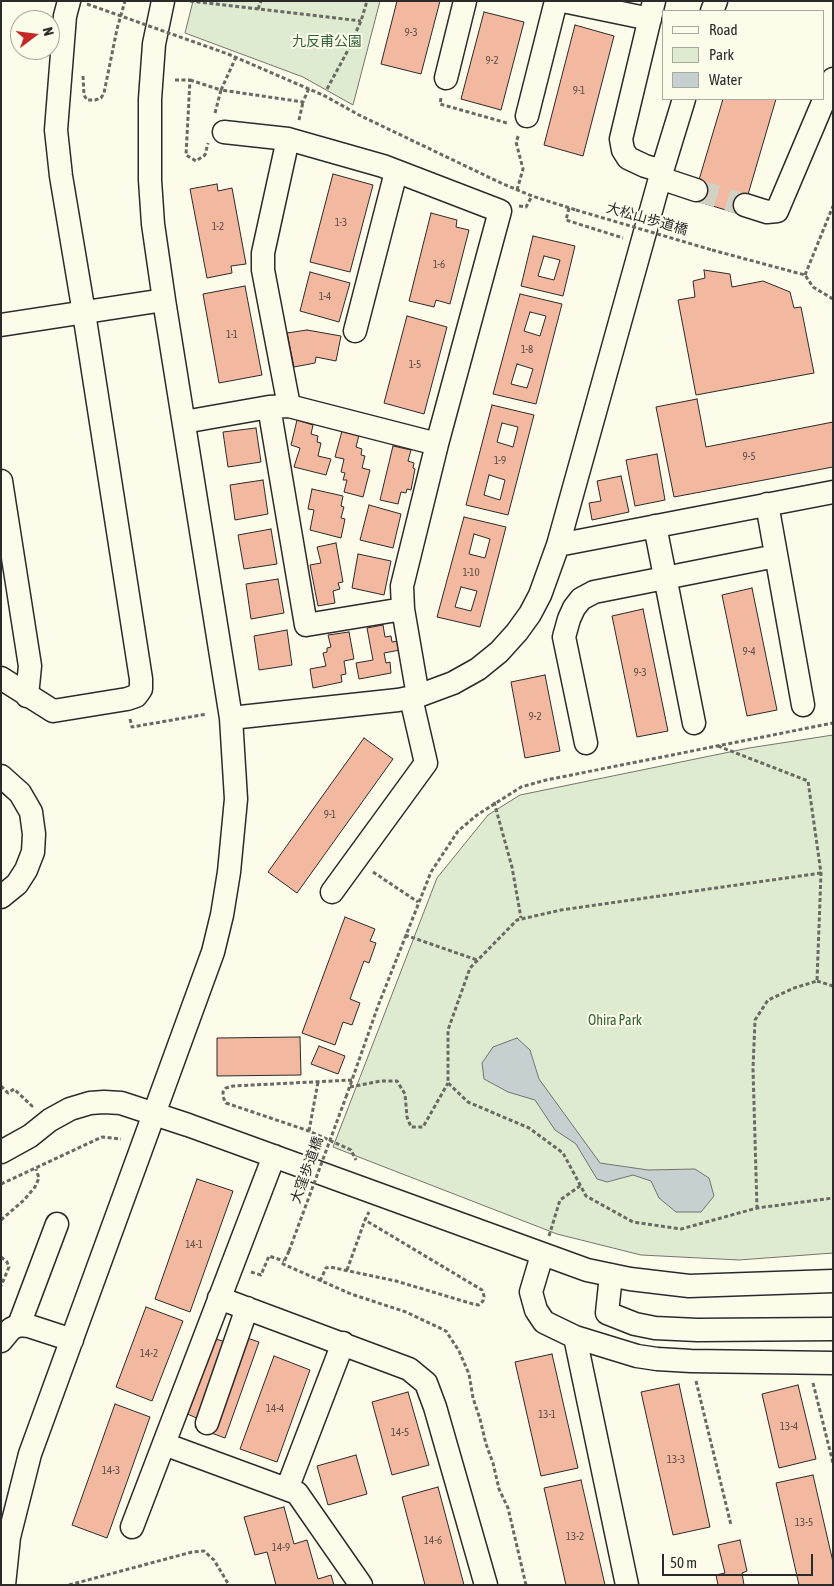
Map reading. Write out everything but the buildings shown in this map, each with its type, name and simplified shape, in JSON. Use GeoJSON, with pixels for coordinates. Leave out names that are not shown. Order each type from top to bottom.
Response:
{"type":"FeatureCollection","features":[{"type":"Feature","properties":{"kind":"street"},"geometry":{"type":"LineString","coordinates":[[4,1585],[10,1537],[30,1454],[213,952],[230,872],[236,799],[231,718],[153,224],[150,180],[150,98],[154,44],[163,1]]}},
{"type":"Feature","properties":{"kind":"street"},"geometry":{"type":"LineString","coordinates":[[446,78],[465,1]]}},
{"type":"Feature","properties":{"kind":"street"},"geometry":{"type":"LineString","coordinates":[[524,122],[556,1]]}},
{"type":"Feature","properties":{"kind":"street"},"geometry":{"type":"LineString","coordinates":[[563,1],[652,10],[621,139],[623,150],[628,158],[696,190]]}},
{"type":"Feature","properties":{"kind":"street"},"geometry":{"type":"LineString","coordinates":[[1,678],[53,711],[127,699],[136,696],[141,688],[84,312],[61,176],[56,130],[64,16],[80,5]]}},
{"type":"Feature","properties":{"kind":"street"},"geometry":{"type":"LineString","coordinates":[[745,205],[767,212],[777,210],[833,79]]}},
{"type":"Feature","properties":{"kind":"street"},"geometry":{"type":"LineString","coordinates":[[231,718],[415,697],[453,683],[478,669],[499,652],[517,632],[530,614],[546,580],[558,545],[661,174],[684,100]]}},
{"type":"Feature","properties":{"kind":"street"},"geometry":{"type":"LineString","coordinates":[[224,132],[288,139],[383,166],[500,211],[437,444],[402,586],[402,609],[426,763],[332,892]]}},
{"type":"Feature","properties":{"kind":"street"},"geometry":{"type":"LineString","coordinates":[[288,139],[263,253],[279,406],[306,625],[402,609]]}},
{"type":"Feature","properties":{"kind":"street"},"geometry":{"type":"LineString","coordinates":[[355,331],[396,172]]}},
{"type":"Feature","properties":{"kind":"street"},"geometry":{"type":"LineString","coordinates":[[1,326],[164,300]]}},
{"type":"Feature","properties":{"kind":"street"},"geometry":{"type":"LineString","coordinates":[[184,422],[279,406],[437,444]]}},
{"type":"Feature","properties":{"kind":"street"},"geometry":{"type":"LineString","coordinates":[[1,481],[30,666],[27,696]]}},
{"type":"Feature","properties":{"kind":"street"},"geometry":{"type":"LineString","coordinates":[[558,545],[833,492]]}},
{"type":"Feature","properties":{"kind":"street"},"geometry":{"type":"LineString","coordinates":[[767,504],[803,705]]}},
{"type":"Feature","properties":{"kind":"street"},"geometry":{"type":"LineString","coordinates":[[655,526],[694,723]]}},
{"type":"Feature","properties":{"kind":"street"},"geometry":{"type":"LineString","coordinates":[[586,743],[564,637],[571,614],[581,599],[594,592],[776,556]]}},
{"type":"Feature","properties":{"kind":"street"},"geometry":{"type":"LineString","coordinates":[[1,776],[20,793],[31,812],[34,834],[33,852],[26,870],[16,884],[1,897]]}},
{"type":"Feature","properties":{"kind":"street"},"geometry":{"type":"LineString","coordinates":[[1,1152],[30,1136],[50,1120],[70,1110],[90,1103],[121,1104],[545,1246],[587,1270],[611,1276],[689,1286],[833,1281]]}},
{"type":"Feature","properties":{"kind":"street"},"geometry":{"type":"LineString","coordinates":[[132,1527],[274,1156]]}},
{"type":"Feature","properties":{"kind":"street"},"geometry":{"type":"LineString","coordinates":[[19,1325],[57,1224]]}},
{"type":"Feature","properties":{"kind":"street"},"geometry":{"type":"LineString","coordinates":[[545,1246],[531,1292],[536,1310],[544,1322],[575,1337],[637,1356],[691,1361],[833,1363]]}},
{"type":"Feature","properties":{"kind":"street"},"geometry":{"type":"LineString","coordinates":[[611,1276],[607,1313],[635,1324],[655,1328],[697,1330],[833,1329]]}},
{"type":"Feature","properties":{"kind":"street"},"geometry":{"type":"LineString","coordinates":[[219,1298],[410,1369],[426,1383],[438,1416],[486,1585]]}},
{"type":"Feature","properties":{"kind":"street"},"geometry":{"type":"LineString","coordinates":[[194,1454],[247,1308]]}},
{"type":"Feature","properties":{"kind":"street"},"geometry":{"type":"LineString","coordinates":[[1,1341],[10,1329],[19,1325],[29,1326],[72,1340]]}},
{"type":"Feature","properties":{"kind":"street"},"geometry":{"type":"LineString","coordinates":[[575,1337],[627,1585]]}},
{"type":"Feature","properties":{"kind":"street"},"geometry":{"type":"LineString","coordinates":[[287,1489],[343,1343]]}},
{"type":"Feature","properties":{"kind":"street"},"geometry":{"type":"LineString","coordinates":[[164,1444],[297,1493],[361,1585]]}},
{"type":"Feature","properties":{"kind":"path"},"geometry":{"type":"LineString","coordinates":[[83,76],[84,95],[88,100],[101,98],[104,93],[117,29],[125,1]]}},
{"type":"Feature","properties":{"kind":"path"},"geometry":{"type":"LineString","coordinates":[[190,1],[361,21]]}},
{"type":"Feature","properties":{"kind":"path"},"geometry":{"type":"LineString","coordinates":[[258,9],[261,1]]}},
{"type":"Feature","properties":{"kind":"path"},"geometry":{"type":"LineString","coordinates":[[327,89],[347,52],[361,21],[367,1]]}},
{"type":"Feature","properties":{"kind":"path","name":"大松山歩道橋"},"geometry":{"type":"LineString","coordinates":[[80,5],[228,54],[304,85],[368,119],[517,190],[576,210],[805,275]]}},
{"type":"Feature","properties":{"kind":"path"},"geometry":{"type":"LineString","coordinates":[[190,80],[221,90],[236,58]]}},
{"type":"Feature","properties":{"kind":"path"},"geometry":{"type":"LineString","coordinates":[[446,78],[440,104],[524,122],[516,142],[523,169],[517,190]]}},
{"type":"Feature","properties":{"kind":"path"},"geometry":{"type":"LineString","coordinates":[[833,206],[805,275],[813,287],[833,299]]}},
{"type":"Feature","properties":{"kind":"path"},"geometry":{"type":"LineString","coordinates":[[570,208],[566,220],[626,238]]}},
{"type":"Feature","properties":{"kind":"path"},"geometry":{"type":"LineString","coordinates":[[127,699],[132,727],[207,714]]}},
{"type":"Feature","properties":{"kind":"path","name":"大窪歩道橋"},"geometry":{"type":"LineString","coordinates":[[289,1251],[418,902],[431,872],[454,838],[477,815],[494,802],[521,787],[546,780],[833,723]]}},
{"type":"Feature","properties":{"kind":"path"},"geometry":{"type":"LineString","coordinates":[[718,746],[808,781],[821,873],[817,981]]}},
{"type":"Feature","properties":{"kind":"path"},"geometry":{"type":"LineString","coordinates":[[494,802],[512,867],[521,919]]}},
{"type":"Feature","properties":{"kind":"path"},"geometry":{"type":"LineString","coordinates":[[355,860],[418,902]]}},
{"type":"Feature","properties":{"kind":"path"},"geometry":{"type":"LineString","coordinates":[[349,1087],[381,1081],[397,1081],[405,1094],[407,1117],[411,1127],[423,1127],[448,1083],[448,1030],[470,968],[517,920],[560,910],[821,873]]}},
{"type":"Feature","properties":{"kind":"path"},"geometry":{"type":"LineString","coordinates":[[405,935],[478,960]]}},
{"type":"Feature","properties":{"kind":"path"},"geometry":{"type":"LineString","coordinates":[[757,1208],[753,1069],[755,1020],[768,1000],[794,988],[817,981],[833,986]]}},
{"type":"Feature","properties":{"kind":"path"},"geometry":{"type":"LineString","coordinates":[[352,1080],[233,1086],[226,1088],[223,1092],[226,1103],[309,1131],[352,1150],[356,1160]]}},
{"type":"Feature","properties":{"kind":"path"},"geometry":{"type":"LineString","coordinates":[[309,1131],[318,1082]]}},
{"type":"Feature","properties":{"kind":"path"},"geometry":{"type":"LineString","coordinates":[[448,1083],[468,1102],[529,1128],[563,1153],[586,1196],[633,1222],[680,1229],[757,1208],[833,1198]]}},
{"type":"Feature","properties":{"kind":"path"},"geometry":{"type":"LineString","coordinates":[[1,1086],[8,1093],[14,1089],[32,1106],[40,1101]]}},
{"type":"Feature","properties":{"kind":"path"},"geometry":{"type":"LineString","coordinates":[[1,1184],[102,1137],[121,1139]]}},
{"type":"Feature","properties":{"kind":"path"},"geometry":{"type":"LineString","coordinates":[[1,1220],[24,1200],[35,1187],[39,1178],[36,1169]]}},
{"type":"Feature","properties":{"kind":"path"},"geometry":{"type":"LineString","coordinates":[[545,1246],[560,1200],[580,1186]]}},
{"type":"Feature","properties":{"kind":"path"},"geometry":{"type":"LineString","coordinates":[[347,1270],[369,1212]]}},
{"type":"Feature","properties":{"kind":"path"},"geometry":{"type":"LineString","coordinates":[[320,1281],[326,1268],[347,1270],[431,1290],[472,1304],[479,1305],[483,1302],[482,1290],[365,1220]]}},
{"type":"Feature","properties":{"kind":"path"},"geometry":{"type":"LineString","coordinates":[[231,1267],[261,1275],[269,1256],[284,1261]]}},
{"type":"Feature","properties":{"kind":"path"},"geometry":{"type":"LineString","coordinates":[[1,1257],[7,1262],[9,1267],[1,1286]]}},
{"type":"Feature","properties":{"kind":"path"},"geometry":{"type":"LineString","coordinates":[[691,1361],[731,1525]]}},
{"type":"Feature","properties":{"kind":"path"},"geometry":{"type":"LineString","coordinates":[[808,1363],[833,1463]]}},
{"type":"Feature","properties":{"kind":"path"},"geometry":{"type":"LineString","coordinates":[[69,1585],[192,1552],[204,1551],[214,1560],[229,1585]]}},
{"type":"Feature","properties":{"kind":"green space","name":"九反甫公園"},"geometry":{"type":"Polygon","coordinates":[[[193,1],[380,1],[353,105],[303,77],[185,33],[193,1]]]}},
{"type":"Feature","properties":{"kind":"green space","name":"Ohira Park"},"geometry":{"type":"Polygon","coordinates":[[[833,735],[833,1253],[739,1260],[641,1255],[557,1234],[333,1147],[437,878],[488,815],[520,795],[749,748],[833,735]]]}},
{"type":"Feature","properties":{"kind":"water"},"geometry":{"type":"Polygon","coordinates":[[[517,1038],[530,1050],[539,1079],[600,1163],[648,1170],[695,1169],[709,1178],[714,1196],[701,1212],[676,1212],[659,1198],[651,1181],[633,1175],[607,1182],[597,1179],[576,1144],[555,1130],[535,1100],[508,1092],[484,1079],[482,1063],[493,1047],[517,1038]]]}},
{"type":"Feature","properties":{"kind":"tunnel"},"geometry":{"type":"LineString","coordinates":[[696,190],[745,205]]}}]}
